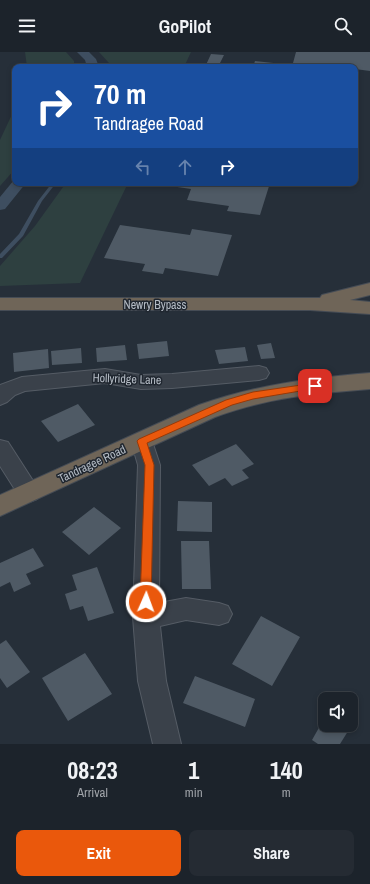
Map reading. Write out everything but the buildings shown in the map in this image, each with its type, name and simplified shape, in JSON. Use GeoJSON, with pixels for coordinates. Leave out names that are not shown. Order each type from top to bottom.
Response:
{"type":"FeatureCollection","features":[{"type":"Feature","properties":{"kind":"highway"},"geometry":{"type":"LineString","coordinates":[[310,304],[370,289]]}},
{"type":"Feature","properties":{"kind":"highway","name":"Newry Bypass"},"geometry":{"type":"LineString","coordinates":[[0,304],[310,304]]}},
{"type":"Feature","properties":{"kind":"highway"},"geometry":{"type":"LineString","coordinates":[[310,304],[370,308]]}},
{"type":"Feature","properties":{"kind":"highway","name":"Tandragee Road"},"geometry":{"type":"LineString","coordinates":[[0,506],[229,402],[253,396],[330,383],[370,381]]}},
{"type":"Feature","properties":{"kind":"street","name":"Hollyridge Lane"},"geometry":{"type":"LineString","coordinates":[[0,397],[8,390],[22,384],[41,382],[105,376],[141,382],[172,381],[259,372]]}},
{"type":"Feature","properties":{"kind":"street"},"geometry":{"type":"LineString","coordinates":[[142,441],[149,465],[146,617],[152,681],[167,744]]}},
{"type":"Feature","properties":{"kind":"street"},"geometry":{"type":"LineString","coordinates":[[0,448],[29,493]]}},
{"type":"Feature","properties":{"kind":"street"},"geometry":{"type":"LineString","coordinates":[[146,617],[186,609],[219,614]]}},
{"type":"Feature","properties":{"kind":"shaded area"},"geometry":{"type":"Polygon","coordinates":[[[25,52],[66,52],[74,61],[74,64],[27,64],[25,52]]]}},
{"type":"Feature","properties":{"kind":"shaded area"},"geometry":{"type":"Polygon","coordinates":[[[99,52],[191,52],[185,64],[109,63],[99,52]]]}},
{"type":"Feature","properties":{"kind":"shaded area"},"geometry":{"type":"Polygon","coordinates":[[[12,114],[12,172],[0,186],[0,140],[12,114]]]}},
{"type":"Feature","properties":{"kind":"shaded area"},"geometry":{"type":"Polygon","coordinates":[[[64,186],[127,186],[80,283],[0,286],[0,266],[35,226],[64,186]]]}},
{"type":"Feature","properties":{"kind":"waterway"},"geometry":{"type":"LineString","coordinates":[[83,52],[90,59],[92,64]]}},
{"type":"Feature","properties":{"kind":"waterway"},"geometry":{"type":"LineString","coordinates":[[0,206],[17,186]]}},
{"type":"Feature","properties":{"kind":"waterway"},"geometry":{"type":"LineString","coordinates":[[0,257],[21,235],[40,201],[52,186]]}},
{"type":"Feature","properties":{"kind":"route"},"geometry":{"type":"LineString","coordinates":[[146,602],[149,465],[146,450],[142,441],[229,402],[253,396],[315,386]]}}]}
